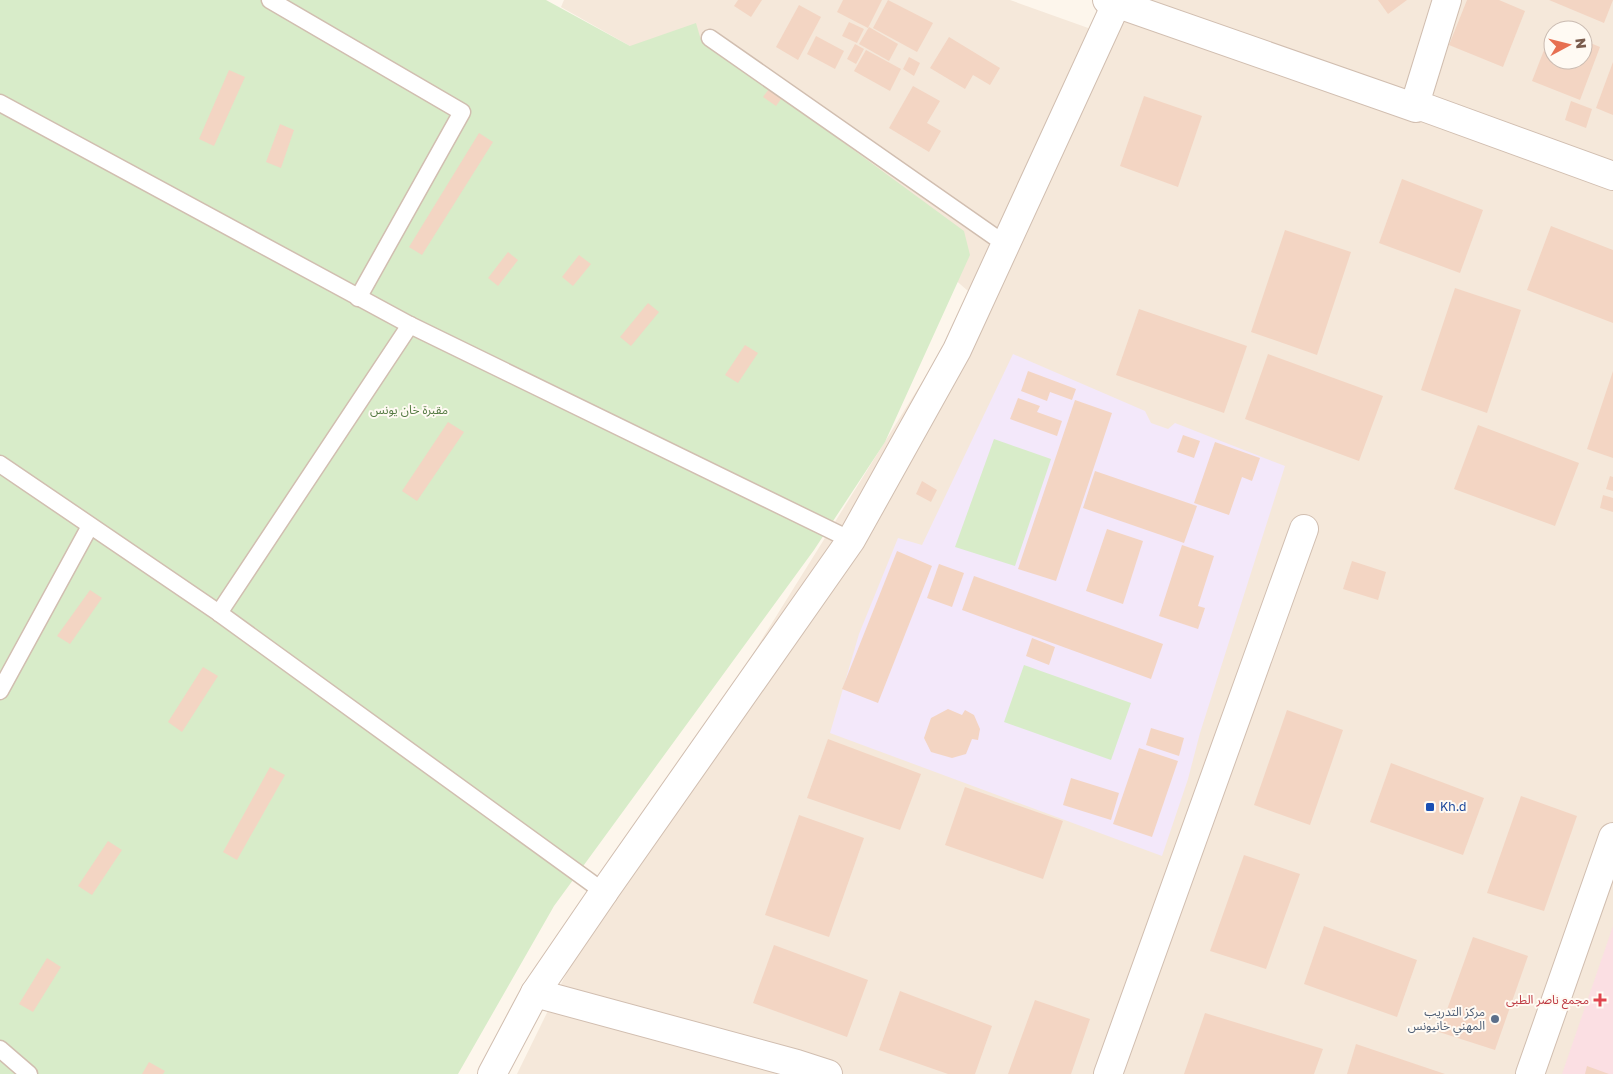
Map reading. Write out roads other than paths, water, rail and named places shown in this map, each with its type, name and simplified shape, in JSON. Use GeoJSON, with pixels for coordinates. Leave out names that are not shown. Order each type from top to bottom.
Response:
{"type":"FeatureCollection","features":[{"type":"Feature","properties":{"kind":"street"},"geometry":{"type":"LineString","coordinates":[[492,1074],[535,993],[851,540],[957,350],[1114,1],[1416,108],[1415,104],[1447,0]]}},
{"type":"Feature","properties":{"kind":"street"},"geometry":{"type":"LineString","coordinates":[[1415,104],[1613,176]]}},
{"type":"Feature","properties":{"kind":"street"},"geometry":{"type":"LineString","coordinates":[[1108,1074],[1304,529]]}},
{"type":"Feature","properties":{"kind":"street"},"geometry":{"type":"LineString","coordinates":[[1530,1074],[1613,837]]}},
{"type":"Feature","properties":{"kind":"street"},"geometry":{"type":"LineString","coordinates":[[535,993],[796,1069],[828,1074]]}},
{"type":"Feature","properties":{"kind":"lane"},"geometry":{"type":"LineString","coordinates":[[270,0],[462,112],[358,298]]}},
{"type":"Feature","properties":{"kind":"lane"},"geometry":{"type":"LineString","coordinates":[[710,38],[1005,244]]}},
{"type":"Feature","properties":{"kind":"lane"},"geometry":{"type":"LineString","coordinates":[[0,104],[410,325],[851,540]]}},
{"type":"Feature","properties":{"kind":"lane"},"geometry":{"type":"LineString","coordinates":[[219,613],[410,325]]}},
{"type":"Feature","properties":{"kind":"lane"},"geometry":{"type":"LineString","coordinates":[[0,464],[219,613],[604,892]]}},
{"type":"Feature","properties":{"kind":"lane"},"geometry":{"type":"LineString","coordinates":[[0,691],[90,526]]}},
{"type":"Feature","properties":{"kind":"lane"},"geometry":{"type":"LineString","coordinates":[[0,1049],[30,1074]]}},
{"type":"Feature","properties":{"kind":"place","name":"Kh.d"},"geometry":{"type":"Point","coordinates":[1430,807]}},
{"type":"Feature","properties":{"kind":"place","name":"مجمع ناصر الطبى"},"geometry":{"type":"Point","coordinates":[1600,1000]}},
{"type":"Feature","properties":{"kind":"place","name":"مركز التدريب المهني خانيونس"},"geometry":{"type":"Point","coordinates":[1495,1019]}},
{"type":"Feature","properties":{"kind":"park label","name":"مقبرة خان يونس"},"geometry":{"type":"Point","coordinates":[409,410]}}]}
